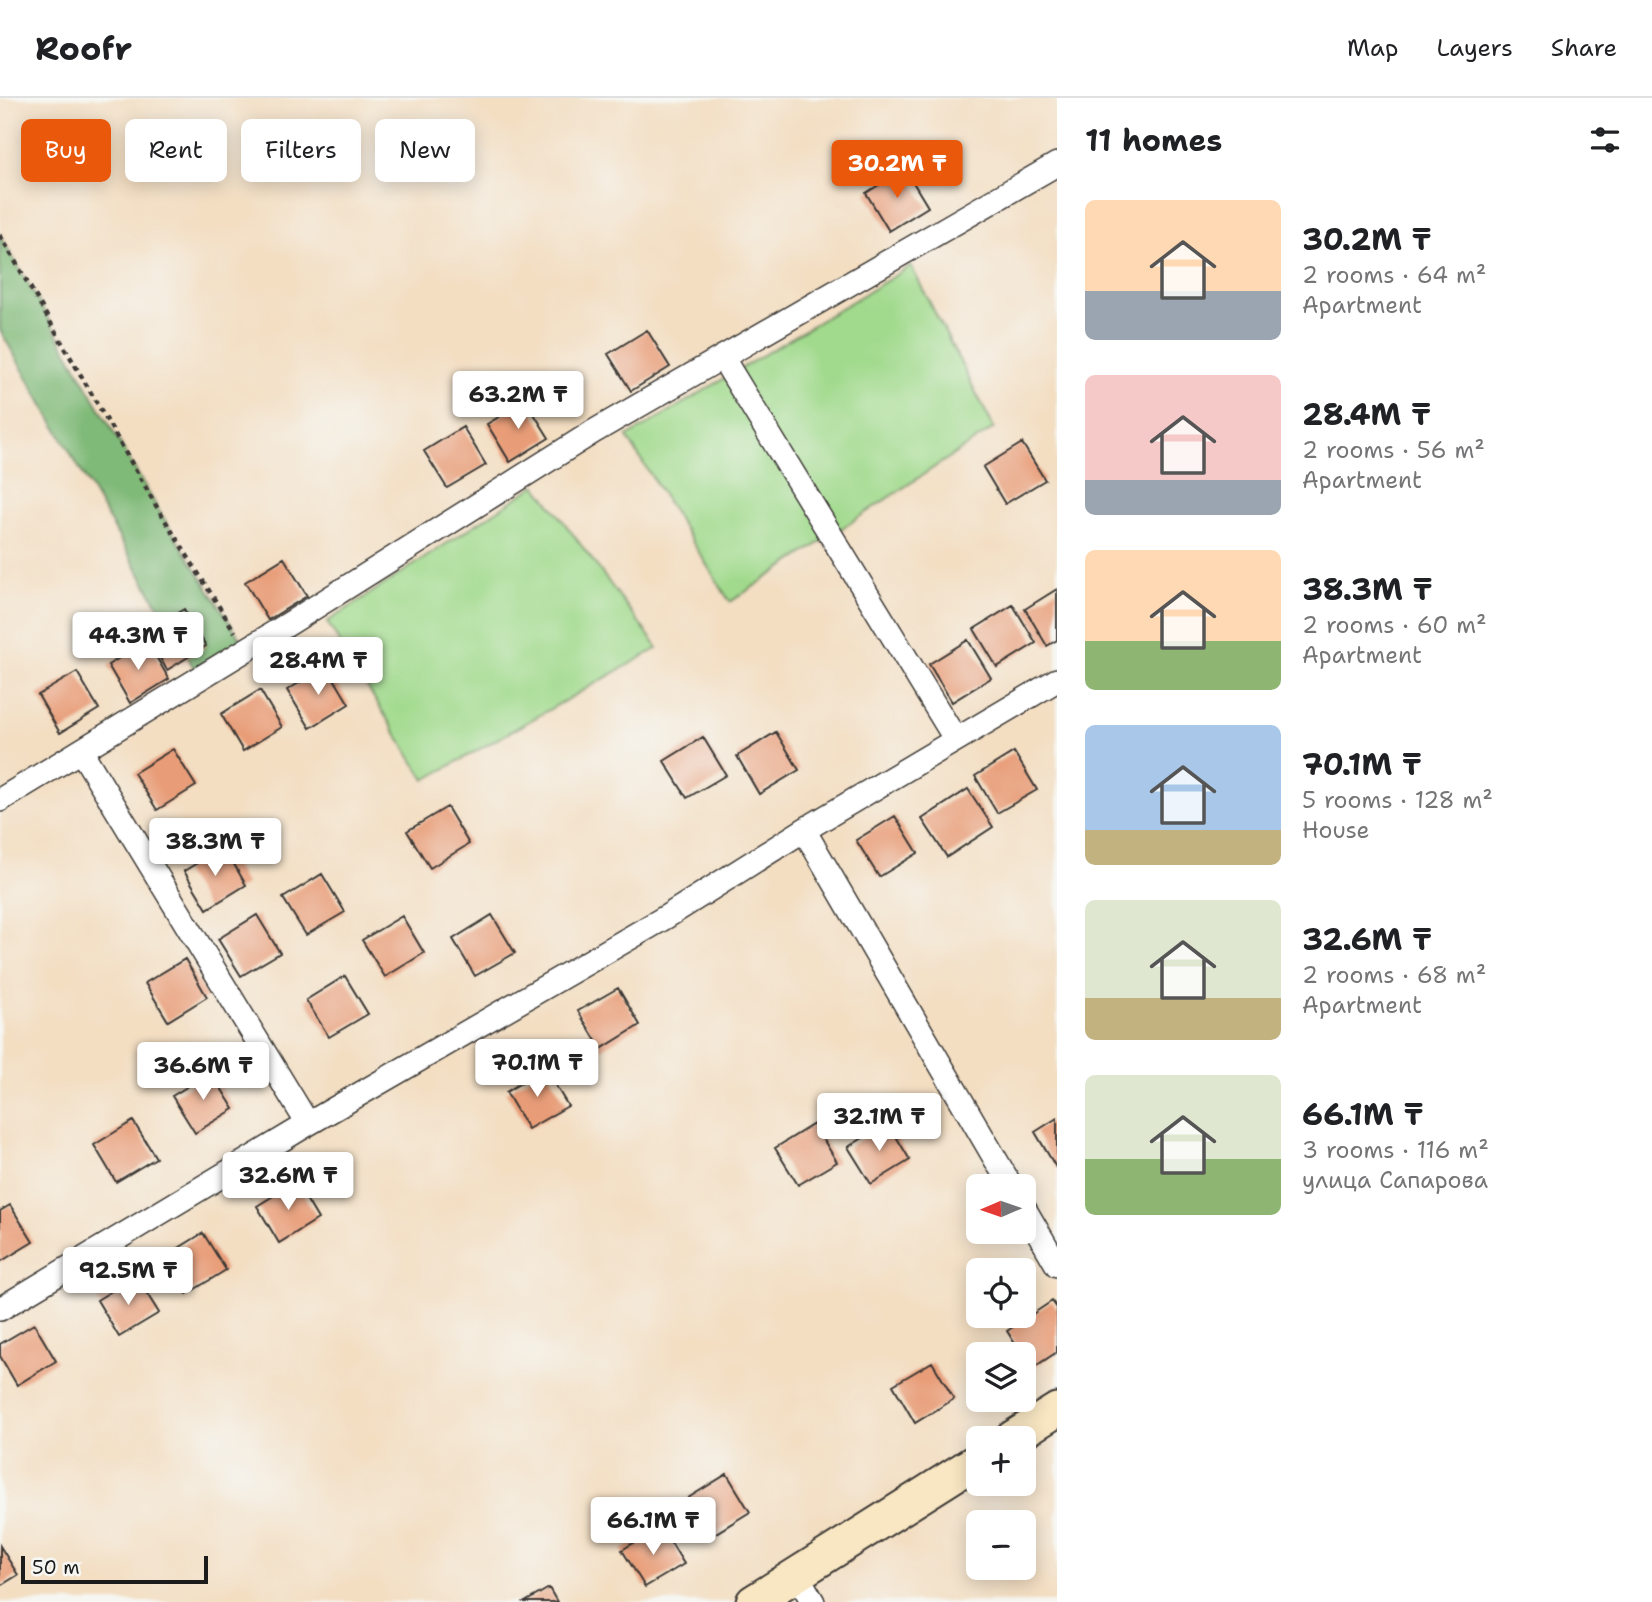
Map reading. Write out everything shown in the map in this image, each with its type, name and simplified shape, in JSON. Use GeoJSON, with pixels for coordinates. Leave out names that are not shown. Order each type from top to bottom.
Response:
{"type":"FeatureCollection","features":[{"type":"Feature","properties":{"kind":"main road"},"geometry":{"type":"LineString","coordinates":[[1031,1426],[1057,1410]]}},
{"type":"Feature","properties":{"kind":"main road"},"geometry":{"type":"LineString","coordinates":[[753,1602],[805,1588],[966,1469]]}},
{"type":"Feature","properties":{"kind":"street"},"geometry":{"type":"LineString","coordinates":[[0,800],[593,432],[1057,164]]}},
{"type":"Feature","properties":{"kind":"street"},"geometry":{"type":"LineString","coordinates":[[722,356],[956,740]]}},
{"type":"Feature","properties":{"kind":"street"},"geometry":{"type":"LineString","coordinates":[[0,1310],[308,1124],[666,917],[1057,680]]}},
{"type":"Feature","properties":{"kind":"street"},"geometry":{"type":"LineString","coordinates":[[81,751],[308,1124]]}},
{"type":"Feature","properties":{"kind":"street"},"geometry":{"type":"LineString","coordinates":[[804,831],[1004,1174]]}},
{"type":"Feature","properties":{"kind":"street"},"geometry":{"type":"LineString","coordinates":[[1036,1229],[1057,1265]]}},
{"type":"Feature","properties":{"kind":"path"},"geometry":{"type":"LineString","coordinates":[[0,235],[158,509],[241,640]]}},
{"type":"Feature","properties":{"kind":"green space"},"geometry":{"type":"Polygon","coordinates":[[[0,235],[158,509],[241,640],[194,668],[0,330],[0,235]]]}},
{"type":"Feature","properties":{"kind":"green space"},"geometry":{"type":"Polygon","coordinates":[[[911,266],[994,428],[730,602],[627,437],[911,266]]]}},
{"type":"Feature","properties":{"kind":"green space"},"geometry":{"type":"Polygon","coordinates":[[[536,485],[658,648],[425,780],[327,622],[536,485]]]}},
{"type":"Feature","properties":{"kind":"building"},"geometry":{"type":"Polygon","coordinates":[[[905,169],[928,207],[889,231],[866,193],[905,169]]]}},
{"type":"Feature","properties":{"kind":"building"},"geometry":{"type":"Polygon","coordinates":[[[647,330],[670,367],[631,391],[608,354],[647,330]]]}},
{"type":"Feature","properties":{"kind":"building"},"geometry":{"type":"Polygon","coordinates":[[[526,401],[549,438],[510,462],[487,424],[526,401]]]}},
{"type":"Feature","properties":{"kind":"building"},"geometry":{"type":"Polygon","coordinates":[[[463,427],[486,465],[447,488],[424,451],[463,427]]]}},
{"type":"Feature","properties":{"kind":"building"},"geometry":{"type":"Polygon","coordinates":[[[1022,443],[1045,480],[1005,504],[983,467],[1022,443]]]}},
{"type":"Feature","properties":{"kind":"building"},"geometry":{"type":"Polygon","coordinates":[[[284,558],[307,596],[268,620],[245,582],[284,558]]]}},
{"type":"Feature","properties":{"kind":"building"},"geometry":{"type":"Polygon","coordinates":[[[1057,589],[1057,640],[1047,646],[1025,609],[1057,589]]]}},
{"type":"Feature","properties":{"kind":"building"},"geometry":{"type":"Polygon","coordinates":[[[1013,605],[1036,643],[997,667],[974,629],[1013,605]]]}},
{"type":"Feature","properties":{"kind":"building"},"geometry":{"type":"Polygon","coordinates":[[[184,609],[206,646],[167,670],[145,632],[184,609]]]}},
{"type":"Feature","properties":{"kind":"building"},"geometry":{"type":"Polygon","coordinates":[[[968,640],[991,678],[952,702],[929,664],[968,640]]]}},
{"type":"Feature","properties":{"kind":"building"},"geometry":{"type":"Polygon","coordinates":[[[147,641],[169,679],[130,703],[108,665],[147,641]]]}},
{"type":"Feature","properties":{"kind":"building"},"geometry":{"type":"Polygon","coordinates":[[[327,667],[349,704],[310,728],[287,690],[327,667]]]}},
{"type":"Feature","properties":{"kind":"building"},"geometry":{"type":"Polygon","coordinates":[[[77,672],[99,709],[60,733],[38,695],[77,672]]]}},
{"type":"Feature","properties":{"kind":"building"},"geometry":{"type":"Polygon","coordinates":[[[260,690],[282,727],[243,751],[221,714],[260,690]]]}},
{"type":"Feature","properties":{"kind":"building"},"geometry":{"type":"Polygon","coordinates":[[[776,732],[799,770],[759,794],[737,756],[776,732]]]}},
{"type":"Feature","properties":{"kind":"building"},"geometry":{"type":"Polygon","coordinates":[[[703,737],[726,775],[687,798],[664,761],[703,737]]]}},
{"type":"Feature","properties":{"kind":"building"},"geometry":{"type":"Polygon","coordinates":[[[173,749],[196,786],[157,810],[134,773],[173,749]]]}},
{"type":"Feature","properties":{"kind":"building"},"geometry":{"type":"Polygon","coordinates":[[[1014,752],[1037,790],[997,813],[975,776],[1014,752]]]}},
{"type":"Feature","properties":{"kind":"building"},"geometry":{"type":"Polygon","coordinates":[[[968,789],[993,827],[947,857],[922,819],[968,789]]]}},
{"type":"Feature","properties":{"kind":"building"},"geometry":{"type":"Polygon","coordinates":[[[447,807],[469,844],[430,868],[407,831],[447,807]]]}},
{"type":"Feature","properties":{"kind":"building"},"geometry":{"type":"Polygon","coordinates":[[[895,816],[918,853],[879,877],[856,840],[895,816]]]}},
{"type":"Feature","properties":{"kind":"building"},"geometry":{"type":"Polygon","coordinates":[[[224,847],[246,885],[207,909],[184,871],[224,847]]]}},
{"type":"Feature","properties":{"kind":"building"},"geometry":{"type":"Polygon","coordinates":[[[322,874],[345,912],[306,935],[283,898],[322,874]]]}},
{"type":"Feature","properties":{"kind":"building"},"geometry":{"type":"Polygon","coordinates":[[[257,915],[280,953],[241,976],[218,939],[257,915]]]}},
{"type":"Feature","properties":{"kind":"building"},"geometry":{"type":"Polygon","coordinates":[[[492,915],[515,953],[475,976],[453,939],[492,915]]]}},
{"type":"Feature","properties":{"kind":"building"},"geometry":{"type":"Polygon","coordinates":[[[402,916],[424,953],[385,977],[362,940],[402,916]]]}},
{"type":"Feature","properties":{"kind":"building"},"geometry":{"type":"Polygon","coordinates":[[[185,959],[207,997],[168,1021],[145,983],[185,959]]]}},
{"type":"Feature","properties":{"kind":"building"},"geometry":{"type":"Polygon","coordinates":[[[345,976],[368,1014],[329,1037],[306,1000],[345,976]]]}},
{"type":"Feature","properties":{"kind":"building"},"geometry":{"type":"Polygon","coordinates":[[[618,988],[640,1025],[601,1049],[578,1011],[618,988]]]}},
{"type":"Feature","properties":{"kind":"building"},"geometry":{"type":"Polygon","coordinates":[[[545,1068],[568,1106],[528,1129],[506,1092],[545,1068]]]}},
{"type":"Feature","properties":{"kind":"building"},"geometry":{"type":"Polygon","coordinates":[[[211,1072],[234,1109],[195,1133],[172,1096],[211,1072]]]}},
{"type":"Feature","properties":{"kind":"building"},"geometry":{"type":"Polygon","coordinates":[[[1057,1118],[1057,1169],[1035,1132],[1057,1118]]]}},
{"type":"Feature","properties":{"kind":"building"},"geometry":{"type":"Polygon","coordinates":[[[133,1121],[156,1158],[116,1182],[94,1145],[133,1121]]]}},
{"type":"Feature","properties":{"kind":"building"},"geometry":{"type":"Polygon","coordinates":[[[888,1123],[910,1160],[871,1184],[848,1147],[888,1123]]]}},
{"type":"Feature","properties":{"kind":"building"},"geometry":{"type":"Polygon","coordinates":[[[814,1124],[837,1162],[798,1185],[775,1148],[814,1124]]]}},
{"type":"Feature","properties":{"kind":"building"},"geometry":{"type":"Polygon","coordinates":[[[296,1182],[318,1219],[279,1243],[257,1206],[296,1182]]]}},
{"type":"Feature","properties":{"kind":"building"},"geometry":{"type":"Polygon","coordinates":[[[10,1205],[33,1242],[0,1262],[0,1211],[10,1205]]]}},
{"type":"Feature","properties":{"kind":"building"},"geometry":{"type":"Polygon","coordinates":[[[203,1233],[226,1270],[187,1294],[164,1257],[203,1233]]]}},
{"type":"Feature","properties":{"kind":"building"},"geometry":{"type":"Polygon","coordinates":[[[136,1276],[159,1313],[119,1337],[97,1300],[136,1276]]]}},
{"type":"Feature","properties":{"kind":"building"},"geometry":{"type":"Polygon","coordinates":[[[1052,1301],[1057,1308],[1057,1352],[1036,1366],[1036,1342],[1014,1342],[1007,1331],[1012,1328],[1036,1328],[1036,1312],[1052,1301]]]}},
{"type":"Feature","properties":{"kind":"building"},"geometry":{"type":"Polygon","coordinates":[[[34,1324],[56,1361],[17,1385],[0,1356],[0,1344],[34,1324]]]}},
{"type":"Feature","properties":{"kind":"building"},"geometry":{"type":"Polygon","coordinates":[[[932,1362],[954,1399],[915,1423],[893,1385],[932,1362]]]}},
{"type":"Feature","properties":{"kind":"building"},"geometry":{"type":"Polygon","coordinates":[[[727,1474],[750,1512],[711,1536],[688,1498],[727,1474]]]}},
{"type":"Feature","properties":{"kind":"building"},"geometry":{"type":"Polygon","coordinates":[[[661,1526],[684,1564],[645,1587],[622,1550],[661,1526]]]}},
{"type":"Feature","properties":{"kind":"building"},"geometry":{"type":"Polygon","coordinates":[[[0,1546],[18,1575],[0,1586],[0,1546]]]}},
{"type":"Feature","properties":{"kind":"building"},"geometry":{"type":"Polygon","coordinates":[[[549,1588],[557,1602],[525,1602],[549,1588]]]}}]}
